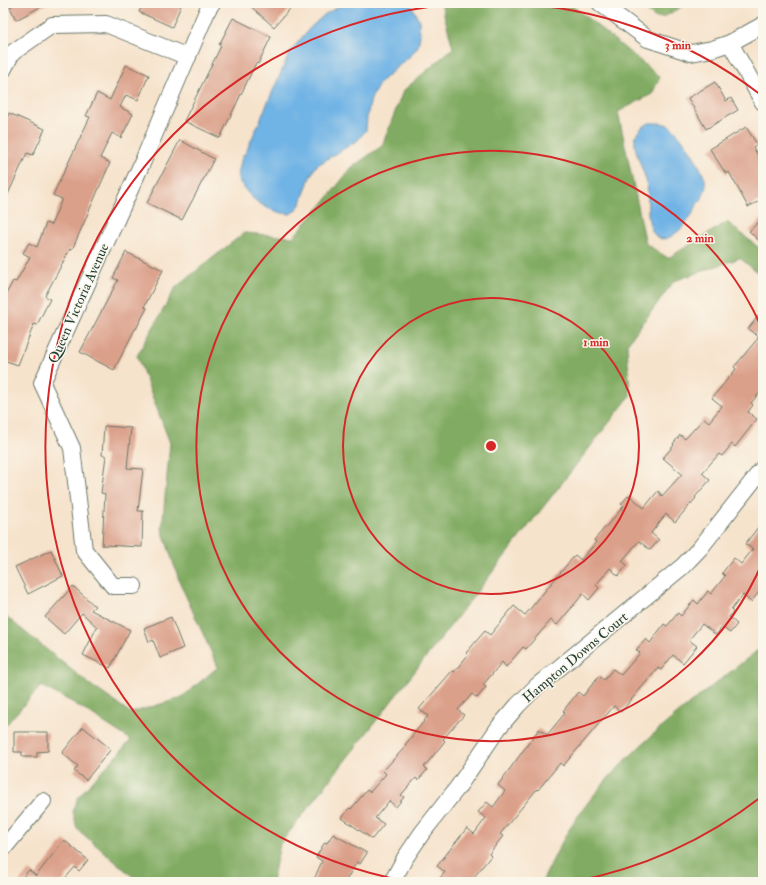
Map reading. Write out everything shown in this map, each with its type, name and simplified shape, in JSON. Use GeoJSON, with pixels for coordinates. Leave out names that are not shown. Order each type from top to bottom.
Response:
{"type":"FeatureCollection","features":[{"type":"Feature","properties":{"kind":"street","name":"Queen Victoria Avenue"},"geometry":{"type":"LineString","coordinates":[[134,586],[113,586],[84,550],[72,448],[42,383],[139,168],[208,9],[212,3]]}},
{"type":"Feature","properties":{"kind":"street"},"geometry":{"type":"LineString","coordinates":[[600,3],[648,39],[691,53],[712,49],[730,43],[763,25]]}},
{"type":"Feature","properties":{"kind":"street"},"geometry":{"type":"LineString","coordinates":[[3,70],[12,53],[52,24],[106,24],[188,57]]}},
{"type":"Feature","properties":{"kind":"street"},"geometry":{"type":"LineString","coordinates":[[730,43],[763,102]]}},
{"type":"Feature","properties":{"kind":"street","name":"Hampton Downs Court"},"geometry":{"type":"LineString","coordinates":[[392,882],[405,858],[422,833],[458,786],[499,727],[518,705],[537,686],[683,566],[701,547],[763,468]]}},
{"type":"Feature","properties":{"kind":"street"},"geometry":{"type":"LineString","coordinates":[[3,849],[43,801]]}},
{"type":"Feature","properties":{"kind":"green space"},"geometry":{"type":"Polygon","coordinates":[[[441,3],[569,3],[660,77],[652,94],[618,112],[646,244],[668,258],[727,222],[763,251],[763,277],[740,258],[674,281],[627,344],[630,396],[280,844],[272,882],[139,882],[77,829],[73,812],[78,797],[131,740],[72,702],[41,686],[3,728],[3,614],[89,684],[131,713],[181,698],[218,667],[180,583],[162,529],[170,443],[137,356],[176,287],[244,233],[293,237],[322,205],[352,167],[382,146],[403,91],[453,48],[441,3]]]}},
{"type":"Feature","properties":{"kind":"green space"},"geometry":{"type":"Polygon","coordinates":[[[636,3],[688,3],[664,17],[656,18],[636,3]]]}},
{"type":"Feature","properties":{"kind":"green space"},"geometry":{"type":"Polygon","coordinates":[[[763,646],[763,882],[542,882],[573,823],[592,797],[614,772],[661,727],[763,646]]]}},
{"type":"Feature","properties":{"kind":"water"},"geometry":{"type":"Polygon","coordinates":[[[345,3],[410,3],[419,20],[420,35],[418,46],[411,55],[380,82],[371,99],[366,130],[358,140],[316,166],[310,177],[301,203],[296,210],[290,214],[270,209],[257,202],[247,192],[238,178],[241,160],[246,152],[290,52],[309,29],[324,15],[345,3]]]}},
{"type":"Feature","properties":{"kind":"water"},"geometry":{"type":"Polygon","coordinates":[[[649,123],[661,123],[670,126],[677,133],[688,147],[698,164],[706,186],[701,201],[698,202],[693,213],[683,227],[666,239],[655,235],[649,223],[648,190],[635,144],[637,134],[649,123]]]}},
{"type":"Feature","properties":{"kind":"building"},"geometry":{"type":"Polygon","coordinates":[[[18,3],[48,3],[16,20],[10,7],[18,3]]]}},
{"type":"Feature","properties":{"kind":"building"},"geometry":{"type":"Polygon","coordinates":[[[143,3],[182,3],[172,27],[139,12],[143,3]]]}},
{"type":"Feature","properties":{"kind":"building"},"geometry":{"type":"Polygon","coordinates":[[[247,3],[295,3],[274,27],[247,3]]]}},
{"type":"Feature","properties":{"kind":"building"},"geometry":{"type":"Polygon","coordinates":[[[233,18],[271,37],[258,64],[256,63],[220,138],[184,121],[233,18]]]}},
{"type":"Feature","properties":{"kind":"building"},"geometry":{"type":"Polygon","coordinates":[[[126,65],[149,75],[138,100],[126,95],[120,107],[133,114],[121,138],[112,133],[100,158],[110,163],[72,250],[70,249],[45,296],[50,299],[37,325],[34,324],[18,365],[3,360],[3,300],[13,281],[16,282],[30,257],[23,253],[29,243],[37,247],[46,223],[51,225],[62,199],[53,195],[90,117],[86,116],[97,93],[110,100],[126,65]]]}},
{"type":"Feature","properties":{"kind":"building"},"geometry":{"type":"Polygon","coordinates":[[[715,82],[726,101],[731,98],[738,110],[706,129],[688,98],[715,82]]]}},
{"type":"Feature","properties":{"kind":"building"},"geometry":{"type":"Polygon","coordinates":[[[9,113],[45,129],[33,155],[27,153],[3,205],[3,127],[9,113]]]}},
{"type":"Feature","properties":{"kind":"building"},"geometry":{"type":"Polygon","coordinates":[[[746,127],[757,144],[753,147],[763,165],[763,199],[748,207],[729,172],[726,174],[710,149],[746,127]]]}},
{"type":"Feature","properties":{"kind":"building"},"geometry":{"type":"Polygon","coordinates":[[[180,140],[214,159],[182,220],[147,203],[180,140]]]}},
{"type":"Feature","properties":{"kind":"building"},"geometry":{"type":"Polygon","coordinates":[[[763,218],[763,245],[749,231],[763,218]]]}},
{"type":"Feature","properties":{"kind":"building"},"geometry":{"type":"Polygon","coordinates":[[[126,252],[163,270],[144,307],[147,308],[114,370],[80,352],[118,280],[113,278],[126,252]]]}},
{"type":"Feature","properties":{"kind":"building"},"geometry":{"type":"Polygon","coordinates":[[[763,310],[763,389],[751,403],[753,405],[748,412],[757,419],[735,447],[732,444],[722,456],[719,454],[702,473],[710,480],[695,497],[696,498],[675,522],[666,514],[651,533],[659,540],[650,550],[639,541],[622,561],[627,565],[618,576],[610,568],[596,585],[599,588],[589,600],[583,594],[557,625],[551,620],[526,649],[523,647],[506,667],[502,662],[483,685],[486,687],[477,698],[472,694],[458,710],[464,715],[443,739],[445,741],[424,767],[427,770],[418,780],[416,778],[401,795],[404,797],[396,807],[389,801],[375,818],[384,824],[372,839],[342,818],[349,808],[351,809],[367,790],[370,792],[386,774],[383,771],[406,746],[405,745],[428,716],[419,709],[452,671],[454,672],[468,655],[466,653],[485,631],[490,635],[514,606],[525,615],[575,555],[581,560],[596,542],[594,540],[624,506],[621,504],[629,495],[644,508],[658,491],[662,496],[682,474],[663,458],[680,435],[685,439],[704,418],[709,422],[722,406],[712,398],[736,369],[734,367],[759,337],[748,329],[763,310]]]}},
{"type":"Feature","properties":{"kind":"building"},"geometry":{"type":"Polygon","coordinates":[[[104,426],[131,428],[127,468],[143,469],[138,511],[143,511],[142,547],[102,545],[105,494],[101,493],[106,456],[102,455],[104,426]]]}},
{"type":"Feature","properties":{"kind":"building"},"geometry":{"type":"Polygon","coordinates":[[[763,521],[763,587],[751,602],[743,595],[731,610],[733,612],[729,617],[737,624],[730,633],[722,627],[716,635],[702,624],[689,640],[697,646],[683,663],[673,655],[661,670],[658,668],[621,712],[614,706],[563,766],[560,763],[500,834],[503,836],[489,854],[491,856],[470,882],[437,882],[445,872],[437,866],[467,828],[474,834],[486,818],[478,812],[487,802],[493,807],[505,791],[498,785],[539,729],[547,735],[565,713],[563,711],[578,692],[583,696],[599,676],[604,680],[613,669],[621,675],[640,653],[636,650],[646,639],[650,643],[664,624],[667,626],[678,613],[681,616],[694,600],[698,604],[708,591],[711,594],[725,576],[722,573],[734,558],[741,564],[753,549],[745,544],[763,521]]]}},
{"type":"Feature","properties":{"kind":"building"},"geometry":{"type":"Polygon","coordinates":[[[51,550],[63,576],[28,594],[15,567],[51,550]]]}},
{"type":"Feature","properties":{"kind":"building"},"geometry":{"type":"Polygon","coordinates":[[[73,586],[95,606],[91,610],[130,630],[110,668],[83,655],[97,627],[82,613],[64,634],[45,617],[73,586]]]}},
{"type":"Feature","properties":{"kind":"building"},"geometry":{"type":"Polygon","coordinates":[[[171,617],[183,648],[160,658],[153,640],[149,642],[144,628],[171,617]]]}},
{"type":"Feature","properties":{"kind":"building"},"geometry":{"type":"Polygon","coordinates":[[[83,727],[111,749],[86,780],[74,771],[78,766],[62,753],[83,727]]]}},
{"type":"Feature","properties":{"kind":"building"},"geometry":{"type":"Polygon","coordinates":[[[14,732],[48,732],[48,751],[37,752],[37,757],[22,757],[22,752],[14,752],[14,732]]]}},
{"type":"Feature","properties":{"kind":"building"},"geometry":{"type":"Polygon","coordinates":[[[333,834],[367,853],[360,864],[357,862],[345,882],[313,882],[322,861],[316,857],[325,842],[327,843],[333,834]]]}},
{"type":"Feature","properties":{"kind":"building"},"geometry":{"type":"Polygon","coordinates":[[[64,840],[88,860],[79,871],[75,867],[62,882],[19,882],[29,870],[36,876],[64,840]]]}}]}
